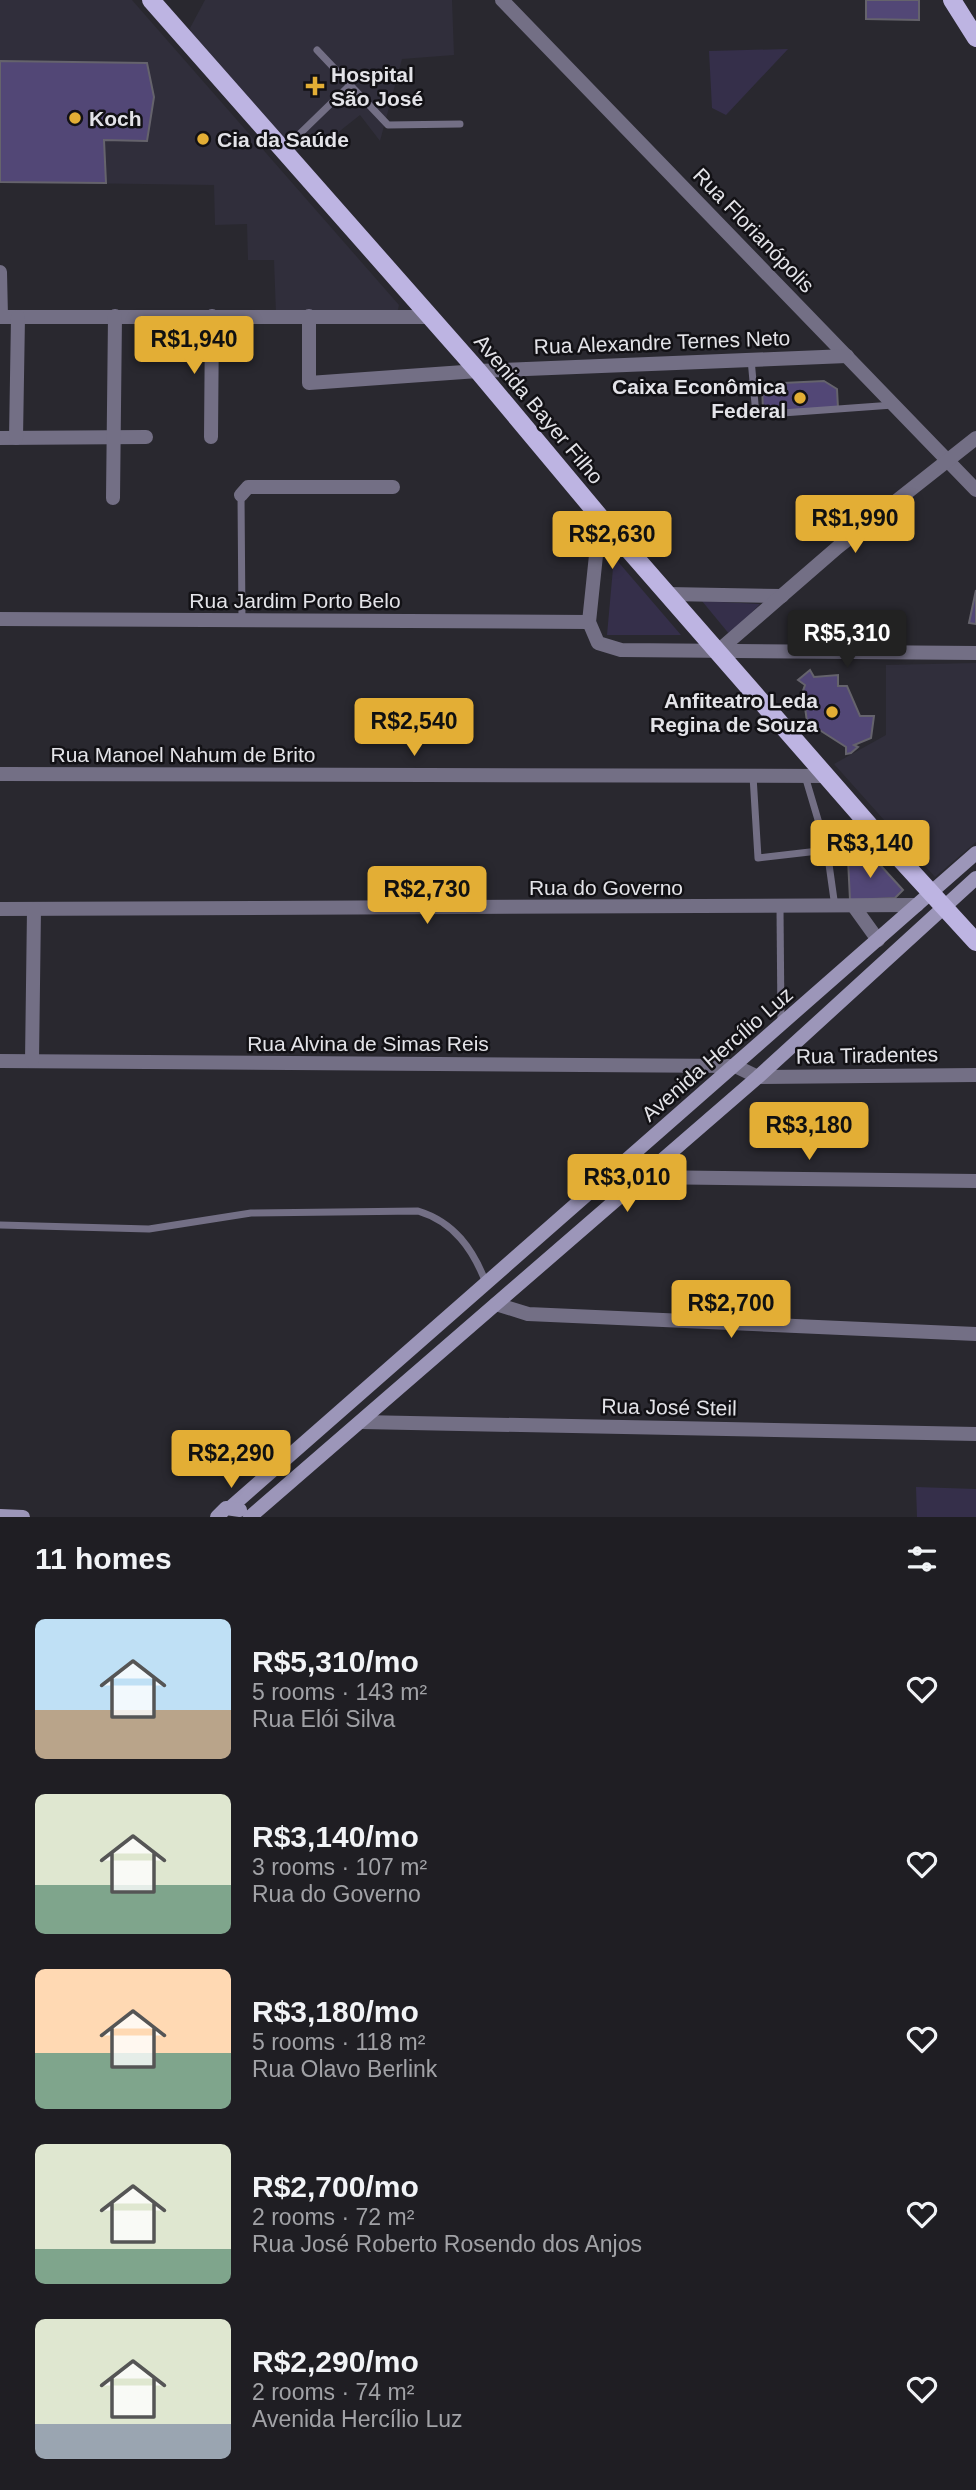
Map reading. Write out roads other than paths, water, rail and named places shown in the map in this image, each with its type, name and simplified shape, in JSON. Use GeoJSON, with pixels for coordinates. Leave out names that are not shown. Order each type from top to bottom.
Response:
{"type":"FeatureCollection","features":[{"type":"Feature","properties":{"kind":"main road","name":"Avenida Bayer Filho"},"geometry":{"type":"LineString","coordinates":[[151,0],[478,371],[600,517],[976,942]]}},
{"type":"Feature","properties":{"kind":"main road"},"geometry":{"type":"LineString","coordinates":[[952,0],[973,26]]}},
{"type":"Feature","properties":{"kind":"street","name":"Rua Florianópolis"},"geometry":{"type":"LineString","coordinates":[[502,0],[976,490]]}},
{"type":"Feature","properties":{"kind":"street"},"geometry":{"type":"LineString","coordinates":[[0,272],[1,317],[430,317]]}},
{"type":"Feature","properties":{"kind":"street"},"geometry":{"type":"LineString","coordinates":[[113,498],[115,316]]}},
{"type":"Feature","properties":{"kind":"street"},"geometry":{"type":"LineString","coordinates":[[211,437],[212,316]]}},
{"type":"Feature","properties":{"kind":"street","name":"Rua Alexandre Ternes Neto"},"geometry":{"type":"LineString","coordinates":[[309,316],[309,383],[478,371],[847,356]]}},
{"type":"Feature","properties":{"kind":"street"},"geometry":{"type":"LineString","coordinates":[[16,438],[18,317]]}},
{"type":"Feature","properties":{"kind":"street"},"geometry":{"type":"LineString","coordinates":[[0,438],[146,437]]}},
{"type":"Feature","properties":{"kind":"street"},"geometry":{"type":"LineString","coordinates":[[718,651],[947,459],[976,438]]}},
{"type":"Feature","properties":{"kind":"street"},"geometry":{"type":"LineString","coordinates":[[241,495],[248,487],[393,487]]}},
{"type":"Feature","properties":{"kind":"street"},"geometry":{"type":"LineString","coordinates":[[600,517],[589,622],[598,643],[621,650],[976,653]]}},
{"type":"Feature","properties":{"kind":"street"},"geometry":{"type":"LineString","coordinates":[[668,594],[782,596]]}},
{"type":"Feature","properties":{"kind":"street","name":"Rua Jardim Porto Belo"},"geometry":{"type":"LineString","coordinates":[[0,619],[589,622]]}},
{"type":"Feature","properties":{"kind":"street","name":"Rua Manoel Nahum de Brito"},"geometry":{"type":"LineString","coordinates":[[0,774],[828,776]]}},
{"type":"Feature","properties":{"kind":"street","name":"Avenida Hercílio Luz"},"geometry":{"type":"LineString","coordinates":[[217,1517],[976,853]]}},
{"type":"Feature","properties":{"kind":"street","name":"Avenida Hercílio Luz"},"geometry":{"type":"LineString","coordinates":[[247,1517],[361,1422],[758,1077],[976,878]]}},
{"type":"Feature","properties":{"kind":"street","name":"Rua do Governo"},"geometry":{"type":"LineString","coordinates":[[0,909],[855,908],[917,905]]}},
{"type":"Feature","properties":{"kind":"street"},"geometry":{"type":"LineString","coordinates":[[855,908],[878,940]]}},
{"type":"Feature","properties":{"kind":"street"},"geometry":{"type":"LineString","coordinates":[[32,1061],[34,909]]}},
{"type":"Feature","properties":{"kind":"street","name":"Rua Alvina de Simas Reis"},"geometry":{"type":"LineString","coordinates":[[0,1061],[735,1066]]}},
{"type":"Feature","properties":{"kind":"street"},"geometry":{"type":"LineString","coordinates":[[735,1066],[758,1077]]}},
{"type":"Feature","properties":{"kind":"street","name":"Rua Tiradentes"},"geometry":{"type":"LineString","coordinates":[[758,1077],[976,1075]]}},
{"type":"Feature","properties":{"kind":"street"},"geometry":{"type":"LineString","coordinates":[[642,1177],[976,1181]]}},
{"type":"Feature","properties":{"kind":"street"},"geometry":{"type":"LineString","coordinates":[[496,1304],[528,1314],[976,1334]]}},
{"type":"Feature","properties":{"kind":"street","name":"Rua José Steil"},"geometry":{"type":"LineString","coordinates":[[361,1422],[976,1434]]}},
{"type":"Feature","properties":{"kind":"street"},"geometry":{"type":"LineString","coordinates":[[231,1507],[247,1517]]}},
{"type":"Feature","properties":{"kind":"street"},"geometry":{"type":"LineString","coordinates":[[0,1516],[23,1517]]}},
{"type":"Feature","properties":{"kind":"lane"},"geometry":{"type":"LineString","coordinates":[[317,50],[388,125],[460,124]]}},
{"type":"Feature","properties":{"kind":"lane"},"geometry":{"type":"LineString","coordinates":[[283,150],[350,85]]}},
{"type":"Feature","properties":{"kind":"lane"},"geometry":{"type":"LineString","coordinates":[[751,359],[756,415],[894,405]]}},
{"type":"Feature","properties":{"kind":"lane"},"geometry":{"type":"LineString","coordinates":[[241,495],[242,621]]}},
{"type":"Feature","properties":{"kind":"lane"},"geometry":{"type":"LineString","coordinates":[[752,776],[758,858],[827,850],[869,824]]}},
{"type":"Feature","properties":{"kind":"lane"},"geometry":{"type":"LineString","coordinates":[[805,776],[827,850],[835,908]]}},
{"type":"Feature","properties":{"kind":"lane"},"geometry":{"type":"LineString","coordinates":[[780,908],[780,1026]]}},
{"type":"Feature","properties":{"kind":"lane"},"geometry":{"type":"LineString","coordinates":[[0,1225],[149,1229],[251,1213],[418,1211],[439,1217],[475,1253],[486,1283]]}},
{"type":"Feature","properties":{"kind":"place","name":"Hospital São José"},"geometry":{"type":"Point","coordinates":[315,86]}},
{"type":"Feature","properties":{"kind":"place","name":"Koch"},"geometry":{"type":"Point","coordinates":[75,118]}},
{"type":"Feature","properties":{"kind":"place","name":"Cia da Saúde"},"geometry":{"type":"Point","coordinates":[203,139]}},
{"type":"Feature","properties":{"kind":"place","name":"Caixa Econômica Federal"},"geometry":{"type":"Point","coordinates":[800,398]}},
{"type":"Feature","properties":{"kind":"place","name":"Anfiteatro Leda Regina de Souza"},"geometry":{"type":"Point","coordinates":[832,712]}}]}
